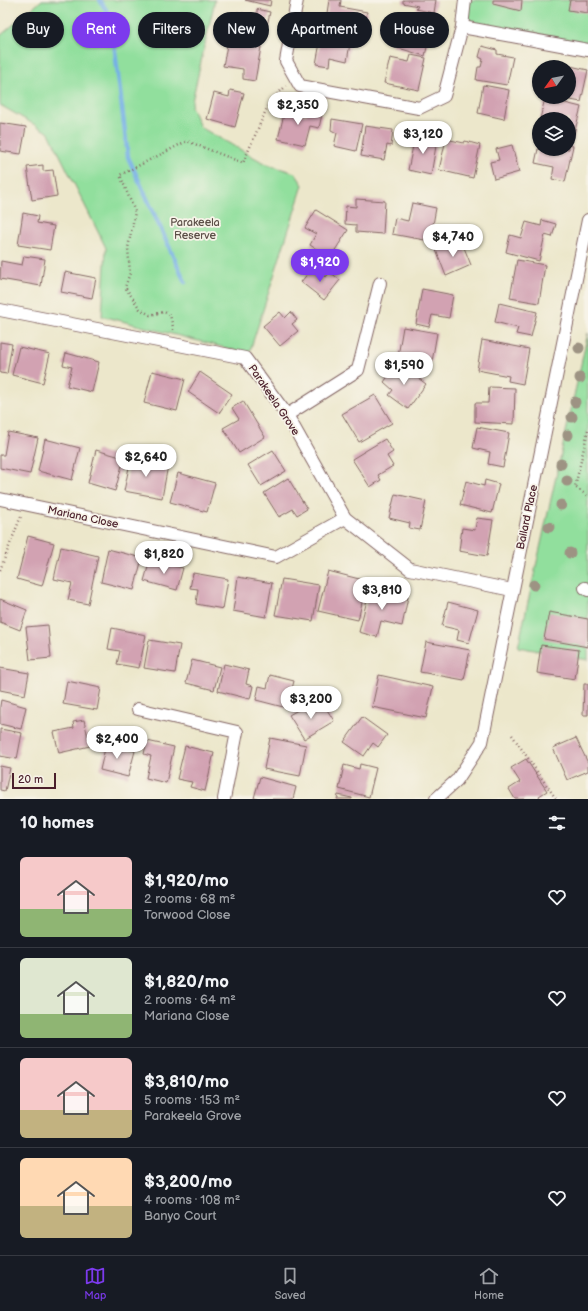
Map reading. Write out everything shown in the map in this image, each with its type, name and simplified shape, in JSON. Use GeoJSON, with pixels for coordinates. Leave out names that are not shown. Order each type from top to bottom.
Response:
{"type":"FeatureCollection","features":[{"type":"Feature","properties":{"kind":"street"},"geometry":{"type":"LineString","coordinates":[[297,0],[286,60],[300,86],[419,108],[444,96],[462,27],[465,0]]}},
{"type":"Feature","properties":{"kind":"street"},"geometry":{"type":"LineString","coordinates":[[462,27],[588,50]]}},
{"type":"Feature","properties":{"kind":"street","name":"Ballard Place"},"geometry":{"type":"LineString","coordinates":[[436,799],[457,780],[482,742],[588,220]]}},
{"type":"Feature","properties":{"kind":"street"},"geometry":{"type":"LineString","coordinates":[[287,415],[358,370],[380,283]]}},
{"type":"Feature","properties":{"kind":"street","name":"Parakeela Grove"},"geometry":{"type":"LineString","coordinates":[[0,310],[245,358],[287,415],[345,518],[410,569],[512,590]]}},
{"type":"Feature","properties":{"kind":"street","name":"Mariana Close"},"geometry":{"type":"LineString","coordinates":[[0,499],[276,557],[345,518]]}},
{"type":"Feature","properties":{"kind":"street"},"geometry":{"type":"LineString","coordinates":[[138,709],[237,732],[224,799]]}},
{"type":"Feature","properties":{"kind":"path"},"geometry":{"type":"LineString","coordinates":[[173,330],[170,315],[164,312],[150,315],[140,308],[125,287],[130,272],[128,248],[135,212],[120,174],[187,141],[243,163],[270,101],[296,78]]}},
{"type":"Feature","properties":{"kind":"path"},"geometry":{"type":"LineString","coordinates":[[588,430],[575,487],[588,496]]}},
{"type":"Feature","properties":{"kind":"path"},"geometry":{"type":"LineString","coordinates":[[0,570],[20,518],[23,504]]}},
{"type":"Feature","properties":{"kind":"path"},"geometry":{"type":"LineString","coordinates":[[512,735],[556,799]]}},
{"type":"Feature","properties":{"kind":"green space","name":"Parakeela Reserve"},"geometry":{"type":"Polygon","coordinates":[[[42,0],[215,0],[205,44],[205,12],[138,12],[138,48],[204,48],[191,106],[200,127],[266,164],[295,173],[303,185],[249,354],[102,316],[106,248],[49,133],[0,105],[0,36],[12,26],[12,48],[64,48],[64,12],[28,12],[42,0]]]}},
{"type":"Feature","properties":{"kind":"green space"},"geometry":{"type":"Polygon","coordinates":[[[465,0],[588,0],[588,50],[462,27],[465,0]]]}},
{"type":"Feature","properties":{"kind":"green space"},"geometry":{"type":"Polygon","coordinates":[[[588,333],[588,660],[518,647],[588,333]]]}},
{"type":"Feature","properties":{"kind":"building"},"geometry":{"type":"Polygon","coordinates":[[[245,0],[271,0],[270,6],[245,0]]]}},
{"type":"Feature","properties":{"kind":"building"},"geometry":{"type":"Polygon","coordinates":[[[329,0],[341,0],[340,7],[367,12],[327,12],[329,0]]]}},
{"type":"Feature","properties":{"kind":"building"},"geometry":{"type":"Polygon","coordinates":[[[403,0],[436,0],[434,12],[416,9],[418,6],[403,3],[403,0]]]}},
{"type":"Feature","properties":{"kind":"building"},"geometry":{"type":"Polygon","coordinates":[[[493,0],[522,0],[521,11],[493,4],[493,0]]]}},
{"type":"Feature","properties":{"kind":"building"},"geometry":{"type":"Polygon","coordinates":[[[570,0],[588,0],[588,13],[568,10],[570,0]]]}},
{"type":"Feature","properties":{"kind":"building"},"geometry":{"type":"Polygon","coordinates":[[[257,9],[270,12],[269,17],[269,12],[257,12],[257,9]]]}},
{"type":"Feature","properties":{"kind":"building"},"geometry":{"type":"Polygon","coordinates":[[[482,46],[497,50],[497,54],[513,57],[507,85],[476,80],[478,67],[481,67],[483,59],[479,57],[482,46]]]}},
{"type":"Feature","properties":{"kind":"building"},"geometry":{"type":"Polygon","coordinates":[[[226,48],[261,48],[255,81],[243,79],[243,69],[223,66],[226,48]]]}},
{"type":"Feature","properties":{"kind":"building"},"geometry":{"type":"Polygon","coordinates":[[[319,48],[349,48],[347,61],[330,57],[329,66],[316,64],[319,48]]]}},
{"type":"Feature","properties":{"kind":"building"},"geometry":{"type":"Polygon","coordinates":[[[399,48],[427,48],[425,56],[399,48]]]}},
{"type":"Feature","properties":{"kind":"building"},"geometry":{"type":"Polygon","coordinates":[[[411,55],[426,58],[419,90],[384,83],[390,58],[409,62],[411,55]]]}},
{"type":"Feature","properties":{"kind":"building"},"geometry":{"type":"Polygon","coordinates":[[[576,67],[588,70],[581,102],[576,101],[576,67]]]}},
{"type":"Feature","properties":{"kind":"building"},"geometry":{"type":"Polygon","coordinates":[[[483,85],[509,90],[504,119],[478,113],[483,85]]]}},
{"type":"Feature","properties":{"kind":"building"},"geometry":{"type":"Polygon","coordinates":[[[230,90],[244,93],[235,127],[207,119],[214,93],[229,97],[230,90]]]}},
{"type":"Feature","properties":{"kind":"building"},"geometry":{"type":"Polygon","coordinates":[[[544,104],[569,104],[581,107],[576,126],[576,112],[542,112],[544,104]]]}},
{"type":"Feature","properties":{"kind":"building"},"geometry":{"type":"Polygon","coordinates":[[[285,110],[292,114],[293,111],[306,115],[308,111],[322,114],[319,128],[310,126],[305,145],[278,139],[285,110]]]}},
{"type":"Feature","properties":{"kind":"building"},"geometry":{"type":"Polygon","coordinates":[[[332,119],[362,124],[356,151],[334,146],[337,133],[331,130],[332,119]]]}},
{"type":"Feature","properties":{"kind":"building"},"geometry":{"type":"Polygon","coordinates":[[[0,123],[26,127],[21,154],[0,151],[0,123]]]}},
{"type":"Feature","properties":{"kind":"building"},"geometry":{"type":"Polygon","coordinates":[[[365,126],[393,130],[391,146],[387,145],[384,160],[361,156],[365,126]]]}},
{"type":"Feature","properties":{"kind":"building"},"geometry":{"type":"Polygon","coordinates":[[[415,136],[437,140],[431,175],[408,170],[415,136]]]}},
{"type":"Feature","properties":{"kind":"building"},"geometry":{"type":"Polygon","coordinates":[[[446,139],[464,143],[465,141],[480,145],[473,178],[439,170],[446,139]]]}},
{"type":"Feature","properties":{"kind":"building"},"geometry":{"type":"Polygon","coordinates":[[[512,145],[519,172],[494,179],[490,162],[499,160],[496,149],[512,145]]]}},
{"type":"Feature","properties":{"kind":"building"},"geometry":{"type":"Polygon","coordinates":[[[536,156],[571,156],[565,182],[552,179],[554,167],[535,163],[536,156]]]}},
{"type":"Feature","properties":{"kind":"building"},"geometry":{"type":"Polygon","coordinates":[[[43,165],[43,171],[53,170],[57,196],[32,200],[27,167],[43,165]]]}},
{"type":"Feature","properties":{"kind":"building"},"geometry":{"type":"Polygon","coordinates":[[[356,199],[385,201],[383,234],[356,232],[356,225],[345,224],[346,206],[356,207],[356,199]]]}},
{"type":"Feature","properties":{"kind":"building"},"geometry":{"type":"Polygon","coordinates":[[[412,203],[436,208],[430,241],[392,234],[395,218],[408,221],[412,203]]]}},
{"type":"Feature","properties":{"kind":"building"},"geometry":{"type":"Polygon","coordinates":[[[316,210],[348,230],[330,258],[310,245],[316,234],[305,228],[316,210]]]}},
{"type":"Feature","properties":{"kind":"building"},"geometry":{"type":"Polygon","coordinates":[[[23,213],[38,216],[37,223],[54,226],[50,250],[18,245],[23,213]]]}},
{"type":"Feature","properties":{"kind":"building"},"geometry":{"type":"Polygon","coordinates":[[[542,220],[556,224],[552,237],[545,235],[539,261],[506,252],[510,235],[521,238],[526,222],[541,226],[542,220]]]}},
{"type":"Feature","properties":{"kind":"building"},"geometry":{"type":"Polygon","coordinates":[[[461,240],[471,265],[446,276],[436,250],[461,240]]]}},
{"type":"Feature","properties":{"kind":"building"},"geometry":{"type":"Polygon","coordinates":[[[24,256],[45,259],[41,286],[0,279],[1,261],[22,265],[24,256]]]}},
{"type":"Feature","properties":{"kind":"building"},"geometry":{"type":"Polygon","coordinates":[[[517,260],[545,265],[539,303],[510,298],[517,260]]]}},
{"type":"Feature","properties":{"kind":"building"},"geometry":{"type":"Polygon","coordinates":[[[313,267],[326,277],[330,272],[340,280],[324,300],[301,282],[313,267]]]}},
{"type":"Feature","properties":{"kind":"building"},"geometry":{"type":"Polygon","coordinates":[[[65,272],[96,278],[92,298],[61,292],[65,272]]]}},
{"type":"Feature","properties":{"kind":"building"},"geometry":{"type":"Polygon","coordinates":[[[422,289],[453,295],[449,318],[432,315],[429,327],[416,324],[422,289]]]}},
{"type":"Feature","properties":{"kind":"building"},"geometry":{"type":"Polygon","coordinates":[[[499,303],[537,312],[531,337],[516,334],[518,328],[495,322],[499,303]]]}},
{"type":"Feature","properties":{"kind":"building"},"geometry":{"type":"Polygon","coordinates":[[[280,312],[285,318],[291,312],[297,320],[292,324],[298,331],[280,346],[263,326],[280,312]]]}},
{"type":"Feature","properties":{"kind":"building"},"geometry":{"type":"Polygon","coordinates":[[[403,327],[437,333],[432,362],[398,356],[403,327]]]}},
{"type":"Feature","properties":{"kind":"building"},"geometry":{"type":"Polygon","coordinates":[[[482,340],[529,349],[523,384],[508,381],[509,376],[477,370],[482,340]]]}},
{"type":"Feature","properties":{"kind":"building"},"geometry":{"type":"Polygon","coordinates":[[[0,342],[12,344],[7,374],[0,373],[0,342]]]}},
{"type":"Feature","properties":{"kind":"building"},"geometry":{"type":"Polygon","coordinates":[[[19,347],[50,354],[43,383],[12,375],[19,347]]]}},
{"type":"Feature","properties":{"kind":"building"},"geometry":{"type":"Polygon","coordinates":[[[66,353],[99,362],[92,392],[67,386],[72,367],[63,365],[66,353]]]}},
{"type":"Feature","properties":{"kind":"building"},"geometry":{"type":"Polygon","coordinates":[[[398,363],[426,384],[408,409],[389,395],[393,390],[384,382],[398,363]]]}},
{"type":"Feature","properties":{"kind":"building"},"geometry":{"type":"Polygon","coordinates":[[[152,371],[185,379],[177,411],[144,403],[152,371]]]}},
{"type":"Feature","properties":{"kind":"building"},"geometry":{"type":"Polygon","coordinates":[[[200,372],[232,394],[219,413],[188,392],[200,372]]]}},
{"type":"Feature","properties":{"kind":"building"},"geometry":{"type":"Polygon","coordinates":[[[489,387],[515,388],[514,424],[475,422],[475,403],[488,403],[489,387]]]}},
{"type":"Feature","properties":{"kind":"building"},"geometry":{"type":"Polygon","coordinates":[[[375,395],[392,423],[359,442],[342,414],[375,395]]]}},
{"type":"Feature","properties":{"kind":"building"},"geometry":{"type":"Polygon","coordinates":[[[243,401],[265,437],[239,453],[223,428],[239,419],[232,408],[243,401]]]}},
{"type":"Feature","properties":{"kind":"building"},"geometry":{"type":"Polygon","coordinates":[[[477,427],[509,433],[503,467],[488,464],[490,452],[473,448],[477,427]]]}},
{"type":"Feature","properties":{"kind":"building"},"geometry":{"type":"Polygon","coordinates":[[[8,432],[38,438],[30,474],[0,468],[0,455],[4,455],[8,432]]]}},
{"type":"Feature","properties":{"kind":"building"},"geometry":{"type":"Polygon","coordinates":[[[45,439],[80,448],[72,480],[38,471],[45,439]]]}},
{"type":"Feature","properties":{"kind":"building"},"geometry":{"type":"Polygon","coordinates":[[[385,439],[393,452],[387,456],[393,466],[378,475],[381,480],[370,487],[352,459],[385,439]]]}},
{"type":"Feature","properties":{"kind":"building"},"geometry":{"type":"Polygon","coordinates":[[[96,450],[124,458],[115,491],[88,483],[96,450]]]}},
{"type":"Feature","properties":{"kind":"building"},"geometry":{"type":"Polygon","coordinates":[[[273,450],[286,471],[261,486],[248,465],[273,450]]]}},
{"type":"Feature","properties":{"kind":"building"},"geometry":{"type":"Polygon","coordinates":[[[131,458],[168,465],[162,498],[124,491],[131,458]]]}},
{"type":"Feature","properties":{"kind":"building"},"geometry":{"type":"Polygon","coordinates":[[[178,473],[215,483],[207,512],[170,502],[178,473]]]}},
{"type":"Feature","properties":{"kind":"building"},"geometry":{"type":"Polygon","coordinates":[[[288,478],[307,509],[297,515],[293,509],[279,517],[264,493],[288,478]]]}},
{"type":"Feature","properties":{"kind":"building"},"geometry":{"type":"Polygon","coordinates":[[[485,480],[499,484],[492,513],[460,505],[466,481],[484,486],[485,480]]]}},
{"type":"Feature","properties":{"kind":"building"},"geometry":{"type":"Polygon","coordinates":[[[395,494],[426,501],[420,530],[409,528],[410,523],[389,518],[395,494]]]}},
{"type":"Feature","properties":{"kind":"building"},"geometry":{"type":"Polygon","coordinates":[[[477,518],[493,520],[487,556],[459,551],[462,528],[475,530],[477,518]]]}},
{"type":"Feature","properties":{"kind":"building"},"geometry":{"type":"Polygon","coordinates":[[[28,536],[54,543],[42,586],[17,579],[28,536]]]}},
{"type":"Feature","properties":{"kind":"building"},"geometry":{"type":"Polygon","coordinates":[[[61,547],[98,556],[88,604],[68,600],[72,583],[54,579],[61,547]]]}},
{"type":"Feature","properties":{"kind":"building"},"geometry":{"type":"Polygon","coordinates":[[[108,549],[142,558],[134,590],[101,582],[108,549]]]}},
{"type":"Feature","properties":{"kind":"building"},"geometry":{"type":"Polygon","coordinates":[[[150,560],[183,568],[177,590],[144,581],[150,560]]]}},
{"type":"Feature","properties":{"kind":"building"},"geometry":{"type":"Polygon","coordinates":[[[328,571],[367,581],[358,620],[318,611],[328,571]]]}},
{"type":"Feature","properties":{"kind":"building"},"geometry":{"type":"Polygon","coordinates":[[[193,573],[228,579],[223,609],[196,604],[198,589],[190,588],[193,573]]]}},
{"type":"Feature","properties":{"kind":"building"},"geometry":{"type":"Polygon","coordinates":[[[238,577],[272,583],[266,617],[233,611],[238,577]]]}},
{"type":"Feature","properties":{"kind":"building"},"geometry":{"type":"Polygon","coordinates":[[[282,579],[319,585],[313,621],[275,615],[282,579]]]}},
{"type":"Feature","properties":{"kind":"building"},"geometry":{"type":"Polygon","coordinates":[[[370,588],[408,597],[402,626],[381,621],[377,637],[359,632],[370,588]]]}},
{"type":"Feature","properties":{"kind":"building"},"geometry":{"type":"Polygon","coordinates":[[[0,599],[27,610],[20,630],[0,622],[0,599]]]}},
{"type":"Feature","properties":{"kind":"building"},"geometry":{"type":"Polygon","coordinates":[[[448,602],[478,610],[469,643],[457,640],[459,630],[442,626],[448,602]]]}},
{"type":"Feature","properties":{"kind":"building"},"geometry":{"type":"Polygon","coordinates":[[[549,612],[588,619],[588,647],[544,639],[549,612]]]}},
{"type":"Feature","properties":{"kind":"building"},"geometry":{"type":"Polygon","coordinates":[[[48,625],[51,658],[30,660],[26,627],[48,625]]]}},
{"type":"Feature","properties":{"kind":"building"},"geometry":{"type":"Polygon","coordinates":[[[112,628],[146,635],[139,668],[117,664],[120,651],[108,649],[112,628]]]}},
{"type":"Feature","properties":{"kind":"building"},"geometry":{"type":"Polygon","coordinates":[[[149,640],[180,645],[175,673],[144,668],[149,640]]]}},
{"type":"Feature","properties":{"kind":"building"},"geometry":{"type":"Polygon","coordinates":[[[426,642],[470,650],[464,680],[420,672],[426,642]]]}},
{"type":"Feature","properties":{"kind":"building"},"geometry":{"type":"Polygon","coordinates":[[[541,645],[579,650],[575,679],[537,673],[541,645]]]}},
{"type":"Feature","properties":{"kind":"building"},"geometry":{"type":"Polygon","coordinates":[[[192,660],[220,667],[214,690],[186,683],[192,660]]]}},
{"type":"Feature","properties":{"kind":"building"},"geometry":{"type":"Polygon","coordinates":[[[224,664],[249,670],[246,684],[253,686],[250,699],[218,691],[224,664]]]}},
{"type":"Feature","properties":{"kind":"building"},"geometry":{"type":"Polygon","coordinates":[[[0,668],[29,673],[25,695],[0,690],[0,668]]]}},
{"type":"Feature","properties":{"kind":"building"},"geometry":{"type":"Polygon","coordinates":[[[270,675],[294,681],[287,708],[256,700],[259,686],[267,688],[270,675]]]}},
{"type":"Feature","properties":{"kind":"building"},"geometry":{"type":"Polygon","coordinates":[[[379,675],[433,687],[426,718],[372,707],[379,675]]]}},
{"type":"Feature","properties":{"kind":"building"},"geometry":{"type":"Polygon","coordinates":[[[67,681],[101,688],[97,710],[63,704],[67,681]]]}},
{"type":"Feature","properties":{"kind":"building"},"geometry":{"type":"Polygon","coordinates":[[[584,684],[588,684],[588,715],[583,715],[584,684]]]}},
{"type":"Feature","properties":{"kind":"building"},"geometry":{"type":"Polygon","coordinates":[[[1,700],[26,707],[21,729],[0,724],[1,700]]]}},
{"type":"Feature","properties":{"kind":"building"},"geometry":{"type":"Polygon","coordinates":[[[323,703],[334,721],[304,739],[289,715],[303,707],[307,713],[323,703]]]}},
{"type":"Feature","properties":{"kind":"building"},"geometry":{"type":"Polygon","coordinates":[[[362,717],[387,735],[378,747],[373,743],[364,756],[344,742],[362,717]]]}},
{"type":"Feature","properties":{"kind":"building"},"geometry":{"type":"Polygon","coordinates":[[[84,720],[90,746],[59,753],[54,732],[74,728],[73,722],[84,720]]]}},
{"type":"Feature","properties":{"kind":"building"},"geometry":{"type":"Polygon","coordinates":[[[0,729],[22,733],[17,759],[0,756],[0,729]]]}},
{"type":"Feature","properties":{"kind":"building"},"geometry":{"type":"Polygon","coordinates":[[[270,738],[306,745],[300,776],[264,769],[270,738]]]}},
{"type":"Feature","properties":{"kind":"building"},"geometry":{"type":"Polygon","coordinates":[[[576,738],[588,763],[588,771],[567,780],[553,748],[576,738]]]}},
{"type":"Feature","properties":{"kind":"building"},"geometry":{"type":"Polygon","coordinates":[[[147,741],[174,747],[166,783],[146,778],[151,756],[144,754],[147,741]]]}},
{"type":"Feature","properties":{"kind":"building"},"geometry":{"type":"Polygon","coordinates":[[[106,744],[135,751],[128,777],[100,770],[106,744]]]}},
{"type":"Feature","properties":{"kind":"building"},"geometry":{"type":"Polygon","coordinates":[[[185,746],[214,753],[205,791],[190,787],[192,782],[177,779],[185,746]]]}},
{"type":"Feature","properties":{"kind":"building"},"geometry":{"type":"Polygon","coordinates":[[[526,759],[547,791],[539,796],[540,799],[515,799],[509,789],[520,782],[511,768],[526,759]]]}},
{"type":"Feature","properties":{"kind":"building"},"geometry":{"type":"Polygon","coordinates":[[[360,764],[376,768],[369,797],[339,789],[344,765],[359,769],[360,764]]]}},
{"type":"Feature","properties":{"kind":"building"},"geometry":{"type":"Polygon","coordinates":[[[0,766],[10,768],[5,791],[0,790],[0,766]]]}},
{"type":"Feature","properties":{"kind":"building"},"geometry":{"type":"Polygon","coordinates":[[[260,777],[296,787],[293,799],[254,798],[260,777]]]}},
{"type":"Feature","properties":{"kind":"building"},"geometry":{"type":"Polygon","coordinates":[[[338,795],[352,798],[352,799],[337,799],[338,795]]]}},
{"type":"Feature","properties":{"kind":"waterway"},"geometry":{"type":"LineString","coordinates":[[100,0],[111,18],[128,157],[185,282]]}}]}
